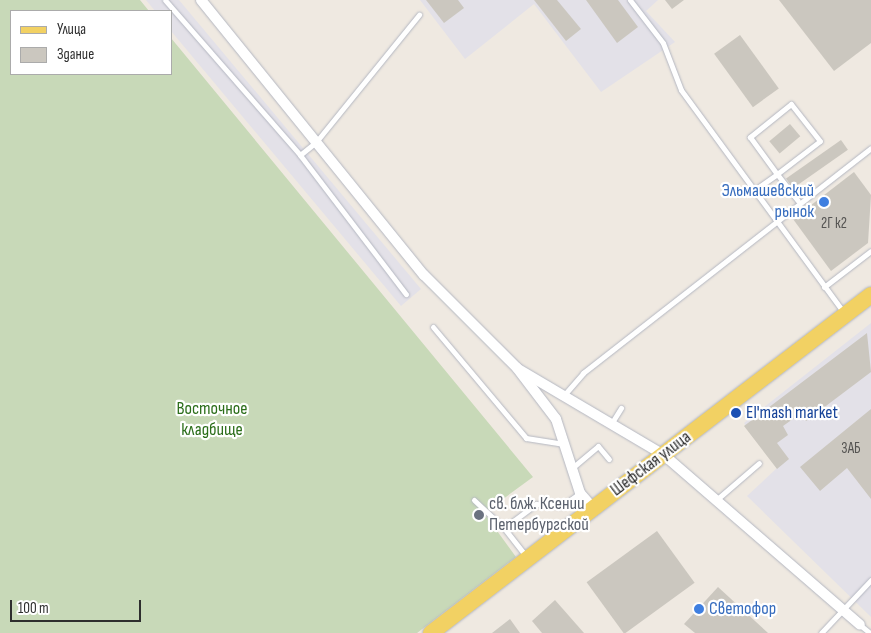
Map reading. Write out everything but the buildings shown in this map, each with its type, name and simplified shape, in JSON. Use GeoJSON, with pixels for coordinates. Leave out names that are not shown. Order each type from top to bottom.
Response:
{"type":"FeatureCollection","features":[{"type":"Feature","properties":{"kind":"main road","name":"Шефская улица"},"geometry":{"type":"LineString","coordinates":[[431,633],[664,455],[842,310],[871,296]]}},
{"type":"Feature","properties":{"kind":"street"},"geometry":{"type":"LineString","coordinates":[[202,0],[424,275],[517,368],[556,419],[580,493],[593,508]]}},
{"type":"Feature","properties":{"kind":"street"},"geometry":{"type":"LineString","coordinates":[[517,368],[565,394],[664,455],[714,502],[860,625]]}},
{"type":"Feature","properties":{"kind":"lane"},"geometry":{"type":"LineString","coordinates":[[165,0],[300,155],[406,294]]}},
{"type":"Feature","properties":{"kind":"lane"},"geometry":{"type":"LineString","coordinates":[[630,0],[666,48],[681,90],[774,221],[842,310]]}},
{"type":"Feature","properties":{"kind":"lane"},"geometry":{"type":"LineString","coordinates":[[300,155],[316,142],[419,15]]}},
{"type":"Feature","properties":{"kind":"lane"},"geometry":{"type":"LineString","coordinates":[[753,191],[777,174],[820,141],[791,104],[750,136],[777,174],[798,201]]}},
{"type":"Feature","properties":{"kind":"lane"},"geometry":{"type":"LineString","coordinates":[[565,394],[583,373],[798,201],[871,148]]}},
{"type":"Feature","properties":{"kind":"lane"},"geometry":{"type":"LineString","coordinates":[[824,287],[871,251]]}},
{"type":"Feature","properties":{"kind":"lane"},"geometry":{"type":"LineString","coordinates":[[433,327],[526,438],[564,444]]}},
{"type":"Feature","properties":{"kind":"lane"},"geometry":{"type":"LineString","coordinates":[[611,424],[621,408]]}},
{"type":"Feature","properties":{"kind":"lane"},"geometry":{"type":"LineString","coordinates":[[572,468],[598,446],[609,459]]}},
{"type":"Feature","properties":{"kind":"lane"},"geometry":{"type":"LineString","coordinates":[[714,502],[759,463]]}},
{"type":"Feature","properties":{"kind":"lane"},"geometry":{"type":"LineString","coordinates":[[504,528],[536,504],[562,506],[580,493]]}},
{"type":"Feature","properties":{"kind":"lane"},"geometry":{"type":"LineString","coordinates":[[474,500],[504,528],[528,559]]}},
{"type":"Feature","properties":{"kind":"lane"},"geometry":{"type":"LineString","coordinates":[[821,633],[871,580]]}},
{"type":"Feature","properties":{"kind":"lane"},"geometry":{"type":"LineString","coordinates":[[860,625],[870,633]]}},
{"type":"Feature","properties":{"kind":"shaded area"},"geometry":{"type":"Polygon","coordinates":[[[146,0],[179,0],[421,289],[401,306],[172,32],[172,10],[154,10],[146,0]]]}},
{"type":"Feature","properties":{"kind":"shaded area"},"geometry":{"type":"Polygon","coordinates":[[[420,0],[658,0],[646,11],[675,42],[601,92],[534,4],[465,59],[420,0]]]}},
{"type":"Feature","properties":{"kind":"shaded area"},"geometry":{"type":"Polygon","coordinates":[[[871,323],[871,617],[747,496],[777,468],[744,423],[871,323]]]}},
{"type":"Feature","properties":{"kind":"green space","name":"Восточное кладбище"},"geometry":{"type":"Polygon","coordinates":[[[0,0],[140,0],[148,10],[10,10],[10,75],[172,75],[172,39],[533,477],[484,513],[516,557],[417,633],[0,633],[0,0]]]}},
{"type":"Feature","properties":{"kind":"place","name":"Эльмашевский рынок"},"geometry":{"type":"Point","coordinates":[824,202]}},
{"type":"Feature","properties":{"kind":"place","name":"El'mash market"},"geometry":{"type":"Point","coordinates":[736,413]}},
{"type":"Feature","properties":{"kind":"place","name":"св. блж. Ксении Петербургской"},"geometry":{"type":"Point","coordinates":[479,515]}},
{"type":"Feature","properties":{"kind":"place","name":"Светофор"},"geometry":{"type":"Point","coordinates":[699,609]}}]}
